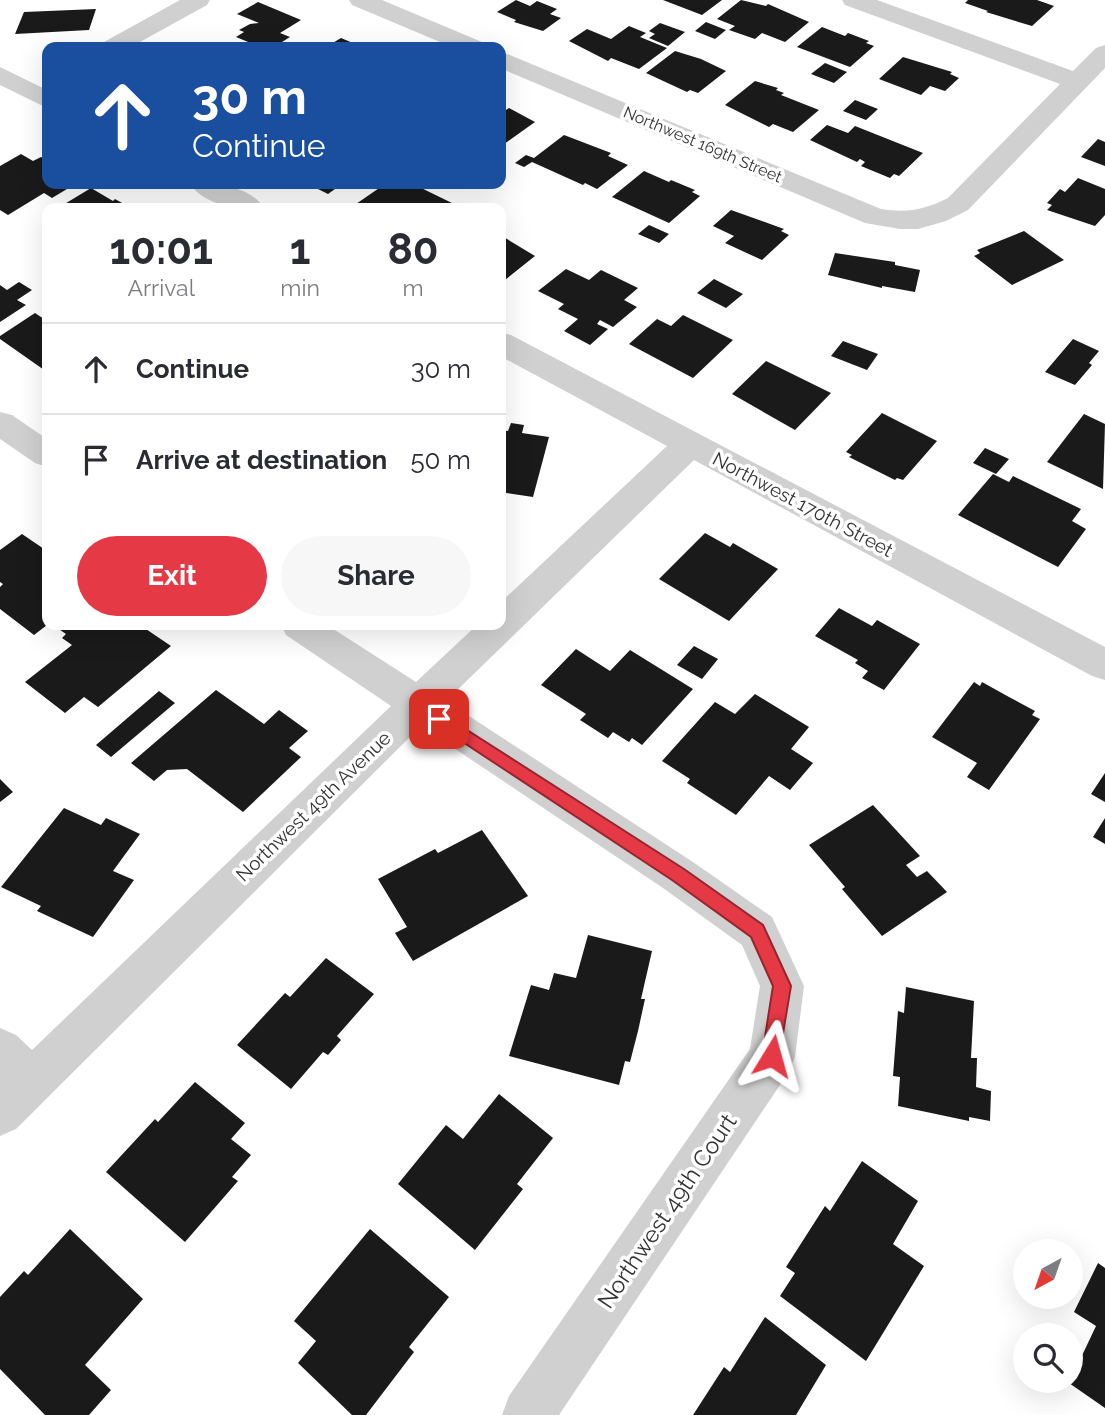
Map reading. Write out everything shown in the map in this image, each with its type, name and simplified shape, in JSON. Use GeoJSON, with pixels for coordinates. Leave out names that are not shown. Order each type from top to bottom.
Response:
{"type":"FeatureCollection","features":[{"type":"Feature","properties":{"kind":"street"},"geometry":{"type":"LineString","coordinates":[[122,42],[198,0]]}},
{"type":"Feature","properties":{"kind":"street"},"geometry":{"type":"LineString","coordinates":[[361,0],[461,42]]}},
{"type":"Feature","properties":{"kind":"street"},"geometry":{"type":"LineString","coordinates":[[855,0],[1077,80],[1105,53]]}},
{"type":"Feature","properties":{"kind":"street","name":"Northwest 169th Street"},"geometry":{"type":"LineString","coordinates":[[506,62],[875,217],[907,222],[932,219],[958,204],[1077,80]]}},
{"type":"Feature","properties":{"kind":"street"},"geometry":{"type":"LineString","coordinates":[[0,75],[42,92]]}},
{"type":"Feature","properties":{"kind":"street"},"geometry":{"type":"LineString","coordinates":[[214,189],[240,203]]}},
{"type":"Feature","properties":{"kind":"street","name":"Northwest 170th Street"},"geometry":{"type":"LineString","coordinates":[[506,345],[690,444],[1100,652]]}},
{"type":"Feature","properties":{"kind":"street"},"geometry":{"type":"LineString","coordinates":[[0,423],[42,452]]}},
{"type":"Feature","properties":{"kind":"street","name":"Northwest 49th Avenue"},"geometry":{"type":"LineString","coordinates":[[506,620],[690,444]]}},
{"type":"Feature","properties":{"kind":"street","name":"Northwest 49th Court"},"geometry":{"type":"LineString","coordinates":[[307,630],[678,875],[757,931],[782,986],[772,1056],[528,1415]]}},
{"type":"Feature","properties":{"kind":"street","name":"Northwest 49th Avenue"},"geometry":{"type":"LineString","coordinates":[[0,1113],[495,630]]}},
{"type":"Feature","properties":{"kind":"street"},"geometry":{"type":"LineString","coordinates":[[0,1050],[31,1082]]}},
{"type":"Feature","properties":{"kind":"building"},"geometry":{"type":"Polygon","coordinates":[[[516,0],[530,6],[537,1],[557,9],[550,14],[561,18],[543,31],[514,22],[516,20],[497,12],[516,0]]]}},
{"type":"Feature","properties":{"kind":"building"},"geometry":{"type":"Polygon","coordinates":[[[663,0],[722,0],[702,15],[663,0]]]}},
{"type":"Feature","properties":{"kind":"building"},"geometry":{"type":"Polygon","coordinates":[[[741,0],[766,6],[768,4],[809,22],[785,42],[762,33],[755,39],[729,30],[735,26],[717,19],[741,0]]]}},
{"type":"Feature","properties":{"kind":"building"},"geometry":{"type":"Polygon","coordinates":[[[968,0],[1037,0],[1054,6],[1032,26],[986,12],[988,11],[965,3],[968,0]]]}},
{"type":"Feature","properties":{"kind":"building"},"geometry":{"type":"Polygon","coordinates":[[[258,2],[301,20],[280,33],[290,37],[282,42],[248,42],[236,37],[244,32],[239,30],[259,23],[237,14],[258,2]]]}},
{"type":"Feature","properties":{"kind":"building"},"geometry":{"type":"Polygon","coordinates":[[[96,9],[89,30],[15,34],[24,12],[96,9]]]}},
{"type":"Feature","properties":{"kind":"building"},"geometry":{"type":"Polygon","coordinates":[[[706,22],[726,30],[715,39],[695,31],[706,22]]]}},
{"type":"Feature","properties":{"kind":"building"},"geometry":{"type":"Polygon","coordinates":[[[660,23],[685,32],[668,46],[649,38],[655,34],[649,31],[660,23]]]}},
{"type":"Feature","properties":{"kind":"building"},"geometry":{"type":"Polygon","coordinates":[[[629,26],[646,33],[640,37],[667,48],[639,69],[611,58],[608,61],[569,41],[587,29],[611,39],[629,26]]]}},
{"type":"Feature","properties":{"kind":"building"},"geometry":{"type":"Polygon","coordinates":[[[822,27],[845,36],[848,33],[869,41],[866,43],[874,46],[850,67],[797,47],[822,27]]]}},
{"type":"Feature","properties":{"kind":"building"},"geometry":{"type":"Polygon","coordinates":[[[341,38],[350,42],[334,42],[341,38]]]}},
{"type":"Feature","properties":{"kind":"building"},"geometry":{"type":"Polygon","coordinates":[[[675,51],[726,71],[698,93],[690,90],[687,92],[646,73],[675,51]]]}},
{"type":"Feature","properties":{"kind":"building"},"geometry":{"type":"Polygon","coordinates":[[[903,57],[952,72],[950,74],[959,78],[945,91],[930,86],[921,95],[879,79],[903,57]]]}},
{"type":"Feature","properties":{"kind":"building"},"geometry":{"type":"Polygon","coordinates":[[[825,63],[847,72],[834,83],[811,74],[825,63]]]}},
{"type":"Feature","properties":{"kind":"building"},"geometry":{"type":"Polygon","coordinates":[[[755,81],[778,88],[776,90],[784,93],[781,95],[819,110],[793,132],[773,124],[769,127],[725,105],[755,81]]]}},
{"type":"Feature","properties":{"kind":"building"},"geometry":{"type":"Polygon","coordinates":[[[855,100],[878,109],[866,120],[843,111],[855,100]]]}},
{"type":"Feature","properties":{"kind":"building"},"geometry":{"type":"Polygon","coordinates":[[[509,108],[535,122],[506,143],[506,110],[509,108]]]}},
{"type":"Feature","properties":{"kind":"building"},"geometry":{"type":"Polygon","coordinates":[[[827,125],[848,133],[855,126],[923,153],[899,176],[894,174],[890,178],[861,166],[865,162],[860,159],[857,162],[810,140],[827,125]]]}},
{"type":"Feature","properties":{"kind":"building"},"geometry":{"type":"Polygon","coordinates":[[[564,135],[611,153],[608,156],[628,165],[597,189],[532,162],[524,167],[515,163],[526,155],[534,158],[564,135]]]}},
{"type":"Feature","properties":{"kind":"building"},"geometry":{"type":"Polygon","coordinates":[[[1098,139],[1105,142],[1105,166],[1081,157],[1098,139]]]}},
{"type":"Feature","properties":{"kind":"building"},"geometry":{"type":"Polygon","coordinates":[[[21,154],[33,161],[41,157],[42,189],[67,189],[52,198],[44,193],[8,215],[0,210],[0,166],[21,154]]]}},
{"type":"Feature","properties":{"kind":"building"},"geometry":{"type":"Polygon","coordinates":[[[644,171],[695,190],[692,192],[700,196],[669,223],[612,197],[644,171]]]}},
{"type":"Feature","properties":{"kind":"building"},"geometry":{"type":"Polygon","coordinates":[[[1078,178],[1105,189],[1105,215],[1095,226],[1047,210],[1052,205],[1047,203],[1060,189],[1065,192],[1078,178]]]}},
{"type":"Feature","properties":{"kind":"building"},"geometry":{"type":"Polygon","coordinates":[[[93,189],[113,201],[115,199],[122,203],[66,203],[93,189]]]}},
{"type":"Feature","properties":{"kind":"building"},"geometry":{"type":"Polygon","coordinates":[[[318,189],[335,189],[328,194],[318,189]]]}},
{"type":"Feature","properties":{"kind":"building"},"geometry":{"type":"Polygon","coordinates":[[[378,189],[423,189],[452,203],[357,203],[378,189]]]}},
{"type":"Feature","properties":{"kind":"building"},"geometry":{"type":"Polygon","coordinates":[[[731,210],[784,229],[781,231],[789,235],[762,260],[725,243],[734,236],[713,226],[731,210]]]}},
{"type":"Feature","properties":{"kind":"building"},"geometry":{"type":"Polygon","coordinates":[[[649,225],[669,234],[659,243],[638,234],[649,225]]]}},
{"type":"Feature","properties":{"kind":"building"},"geometry":{"type":"Polygon","coordinates":[[[1024,231],[1064,260],[1012,285],[974,256],[980,253],[977,250],[1024,231]]]}},
{"type":"Feature","properties":{"kind":"building"},"geometry":{"type":"Polygon","coordinates":[[[506,238],[535,256],[506,279],[506,238]]]}},
{"type":"Feature","properties":{"kind":"building"},"geometry":{"type":"Polygon","coordinates":[[[835,253],[895,262],[895,265],[920,270],[915,292],[882,288],[828,275],[835,253]]]}},
{"type":"Feature","properties":{"kind":"building"},"geometry":{"type":"Polygon","coordinates":[[[566,269],[589,280],[601,270],[638,288],[624,300],[637,307],[613,327],[600,320],[597,324],[608,329],[590,345],[564,331],[578,319],[558,309],[564,304],[538,291],[566,269]]]}},
{"type":"Feature","properties":{"kind":"building"},"geometry":{"type":"Polygon","coordinates":[[[714,279],[743,294],[726,308],[697,293],[714,279]]]}},
{"type":"Feature","properties":{"kind":"building"},"geometry":{"type":"Polygon","coordinates":[[[19,282],[32,290],[17,300],[26,305],[0,322],[0,285],[7,290],[19,282]]]}},
{"type":"Feature","properties":{"kind":"building"},"geometry":{"type":"Polygon","coordinates":[[[35,313],[42,318],[42,368],[0,339],[0,336],[35,313]]]}},
{"type":"Feature","properties":{"kind":"building"},"geometry":{"type":"Polygon","coordinates":[[[683,315],[733,340],[693,378],[629,344],[657,319],[671,326],[683,315]]]}},
{"type":"Feature","properties":{"kind":"building"},"geometry":{"type":"Polygon","coordinates":[[[1073,339],[1099,351],[1089,363],[1092,365],[1075,385],[1045,372],[1073,339]]]}},
{"type":"Feature","properties":{"kind":"building"},"geometry":{"type":"Polygon","coordinates":[[[843,341],[878,354],[867,370],[831,356],[843,341]]]}},
{"type":"Feature","properties":{"kind":"building"},"geometry":{"type":"Polygon","coordinates":[[[766,361],[831,393],[795,430],[732,394],[766,361]]]}},
{"type":"Feature","properties":{"kind":"building"},"geometry":{"type":"Polygon","coordinates":[[[882,413],[937,441],[903,480],[895,480],[849,457],[852,455],[846,452],[882,413]]]}},
{"type":"Feature","properties":{"kind":"building"},"geometry":{"type":"Polygon","coordinates":[[[1084,414],[1105,424],[1103,489],[1047,462],[1084,414]]]}},
{"type":"Feature","properties":{"kind":"building"},"geometry":{"type":"Polygon","coordinates":[[[511,423],[524,425],[522,433],[549,437],[533,497],[506,493],[508,431],[511,423]]]}},
{"type":"Feature","properties":{"kind":"building"},"geometry":{"type":"Polygon","coordinates":[[[985,448],[1009,459],[996,474],[973,463],[985,448]]]}},
{"type":"Feature","properties":{"kind":"building"},"geometry":{"type":"Polygon","coordinates":[[[993,474],[1009,482],[1013,476],[1081,509],[1072,521],[1086,529],[1058,567],[958,515],[993,474]]]}},
{"type":"Feature","properties":{"kind":"building"},"geometry":{"type":"Polygon","coordinates":[[[705,533],[730,547],[733,543],[778,569],[729,621],[659,579],[705,533]]]}},
{"type":"Feature","properties":{"kind":"building"},"geometry":{"type":"Polygon","coordinates":[[[22,534],[42,548],[42,629],[34,635],[0,609],[0,587],[3,584],[0,582],[0,550],[22,534]]]}},
{"type":"Feature","properties":{"kind":"building"},"geometry":{"type":"Polygon","coordinates":[[[839,608],[872,626],[877,620],[920,644],[884,690],[862,678],[868,671],[855,663],[858,660],[815,636],[839,608]]]}},
{"type":"Feature","properties":{"kind":"building"},"geometry":{"type":"Polygon","coordinates":[[[60,630],[147,630],[171,646],[98,707],[84,697],[65,713],[25,682],[72,645],[62,638],[66,634],[60,630]]]}},
{"type":"Feature","properties":{"kind":"building"},"geometry":{"type":"Polygon","coordinates":[[[694,646],[718,659],[702,679],[677,665],[694,646]]]}},
{"type":"Feature","properties":{"kind":"building"},"geometry":{"type":"Polygon","coordinates":[[[576,649],[610,671],[630,650],[693,689],[642,745],[632,738],[629,742],[613,732],[608,738],[580,720],[586,714],[541,685],[576,649]]]}},
{"type":"Feature","properties":{"kind":"building"},"geometry":{"type":"Polygon","coordinates":[[[974,682],[980,686],[982,682],[1035,711],[1032,715],[1040,719],[989,790],[967,777],[977,763],[932,737],[974,682]]]}},
{"type":"Feature","properties":{"kind":"building"},"geometry":{"type":"Polygon","coordinates":[[[216,690],[264,724],[279,710],[308,731],[289,748],[301,757],[243,812],[187,769],[167,770],[154,781],[131,763],[216,690]]]}},
{"type":"Feature","properties":{"kind":"building"},"geometry":{"type":"Polygon","coordinates":[[[159,691],[175,703],[111,757],[96,745],[159,691]]]}},
{"type":"Feature","properties":{"kind":"building"},"geometry":{"type":"Polygon","coordinates":[[[755,694],[809,727],[791,749],[813,763],[790,790],[769,776],[736,815],[687,783],[690,779],[662,761],[715,702],[735,714],[755,694]]]}},
{"type":"Feature","properties":{"kind":"building"},"geometry":{"type":"Polygon","coordinates":[[[1105,773],[1105,802],[1091,794],[1105,773]]]}},
{"type":"Feature","properties":{"kind":"building"},"geometry":{"type":"Polygon","coordinates":[[[0,779],[13,792],[0,802],[0,779]]]}},
{"type":"Feature","properties":{"kind":"building"},"geometry":{"type":"Polygon","coordinates":[[[873,805],[920,856],[906,865],[917,877],[927,871],[947,892],[882,936],[809,845],[873,805]]]}},
{"type":"Feature","properties":{"kind":"building"},"geometry":{"type":"Polygon","coordinates":[[[64,808],[101,825],[106,818],[140,834],[113,871],[134,880],[93,937],[37,911],[41,906],[1,887],[64,808]]]}},
{"type":"Feature","properties":{"kind":"building"},"geometry":{"type":"Polygon","coordinates":[[[1105,818],[1105,844],[1093,837],[1105,818]]]}},
{"type":"Feature","properties":{"kind":"building"},"geometry":{"type":"Polygon","coordinates":[[[482,830],[528,896],[413,961],[395,933],[407,927],[378,879],[435,849],[438,853],[482,830]]]}},
{"type":"Feature","properties":{"kind":"building"},"geometry":{"type":"Polygon","coordinates":[[[588,935],[652,951],[641,999],[645,999],[638,1031],[630,1062],[625,1061],[619,1085],[509,1056],[531,985],[549,990],[554,973],[576,978],[588,935]]]}},
{"type":"Feature","properties":{"kind":"building"},"geometry":{"type":"Polygon","coordinates":[[[326,958],[374,994],[337,1036],[341,1040],[328,1055],[323,1052],[291,1089],[237,1045],[285,993],[290,997],[326,958]]]}},
{"type":"Feature","properties":{"kind":"building"},"geometry":{"type":"Polygon","coordinates":[[[906,987],[974,1001],[971,1058],[977,1058],[976,1087],[991,1091],[990,1121],[969,1117],[969,1121],[898,1106],[900,1077],[893,1076],[898,1011],[904,1013],[906,987]]]}},
{"type":"Feature","properties":{"kind":"building"},"geometry":{"type":"Polygon","coordinates":[[[195,1082],[245,1123],[231,1139],[251,1155],[232,1177],[238,1181],[185,1242],[106,1172],[155,1119],[158,1122],[195,1082]]]}},
{"type":"Feature","properties":{"kind":"building"},"geometry":{"type":"Polygon","coordinates":[[[499,1094],[553,1138],[517,1184],[523,1189],[475,1250],[398,1184],[446,1125],[463,1139],[499,1094]]]}},
{"type":"Feature","properties":{"kind":"building"},"geometry":{"type":"Polygon","coordinates":[[[862,1161],[918,1201],[893,1244],[924,1266],[866,1361],[780,1296],[795,1273],[786,1267],[825,1206],[830,1211],[862,1161]]]}},
{"type":"Feature","properties":{"kind":"building"},"geometry":{"type":"Polygon","coordinates":[[[70,1229],[143,1299],[85,1365],[111,1390],[89,1415],[45,1415],[0,1369],[0,1297],[24,1271],[28,1275],[70,1229]]]}},
{"type":"Feature","properties":{"kind":"building"},"geometry":{"type":"Polygon","coordinates":[[[370,1229],[449,1297],[409,1347],[414,1352],[366,1415],[352,1415],[298,1363],[316,1341],[294,1321],[370,1229]]]}},
{"type":"Feature","properties":{"kind":"building"},"geometry":{"type":"Polygon","coordinates":[[[1098,1263],[1105,1268],[1105,1408],[1083,1393],[1083,1353],[1096,1326],[1074,1312],[1075,1309],[1083,1309],[1083,1294],[1098,1263]]]}},
{"type":"Feature","properties":{"kind":"building"},"geometry":{"type":"Polygon","coordinates":[[[765,1317],[826,1365],[796,1415],[693,1415],[724,1367],[730,1372],[765,1317]]]}},
{"type":"Feature","properties":{"kind":"route"},"geometry":{"type":"LineString","coordinates":[[439,719],[678,875],[757,931],[782,986],[772,1056]]}}]}
